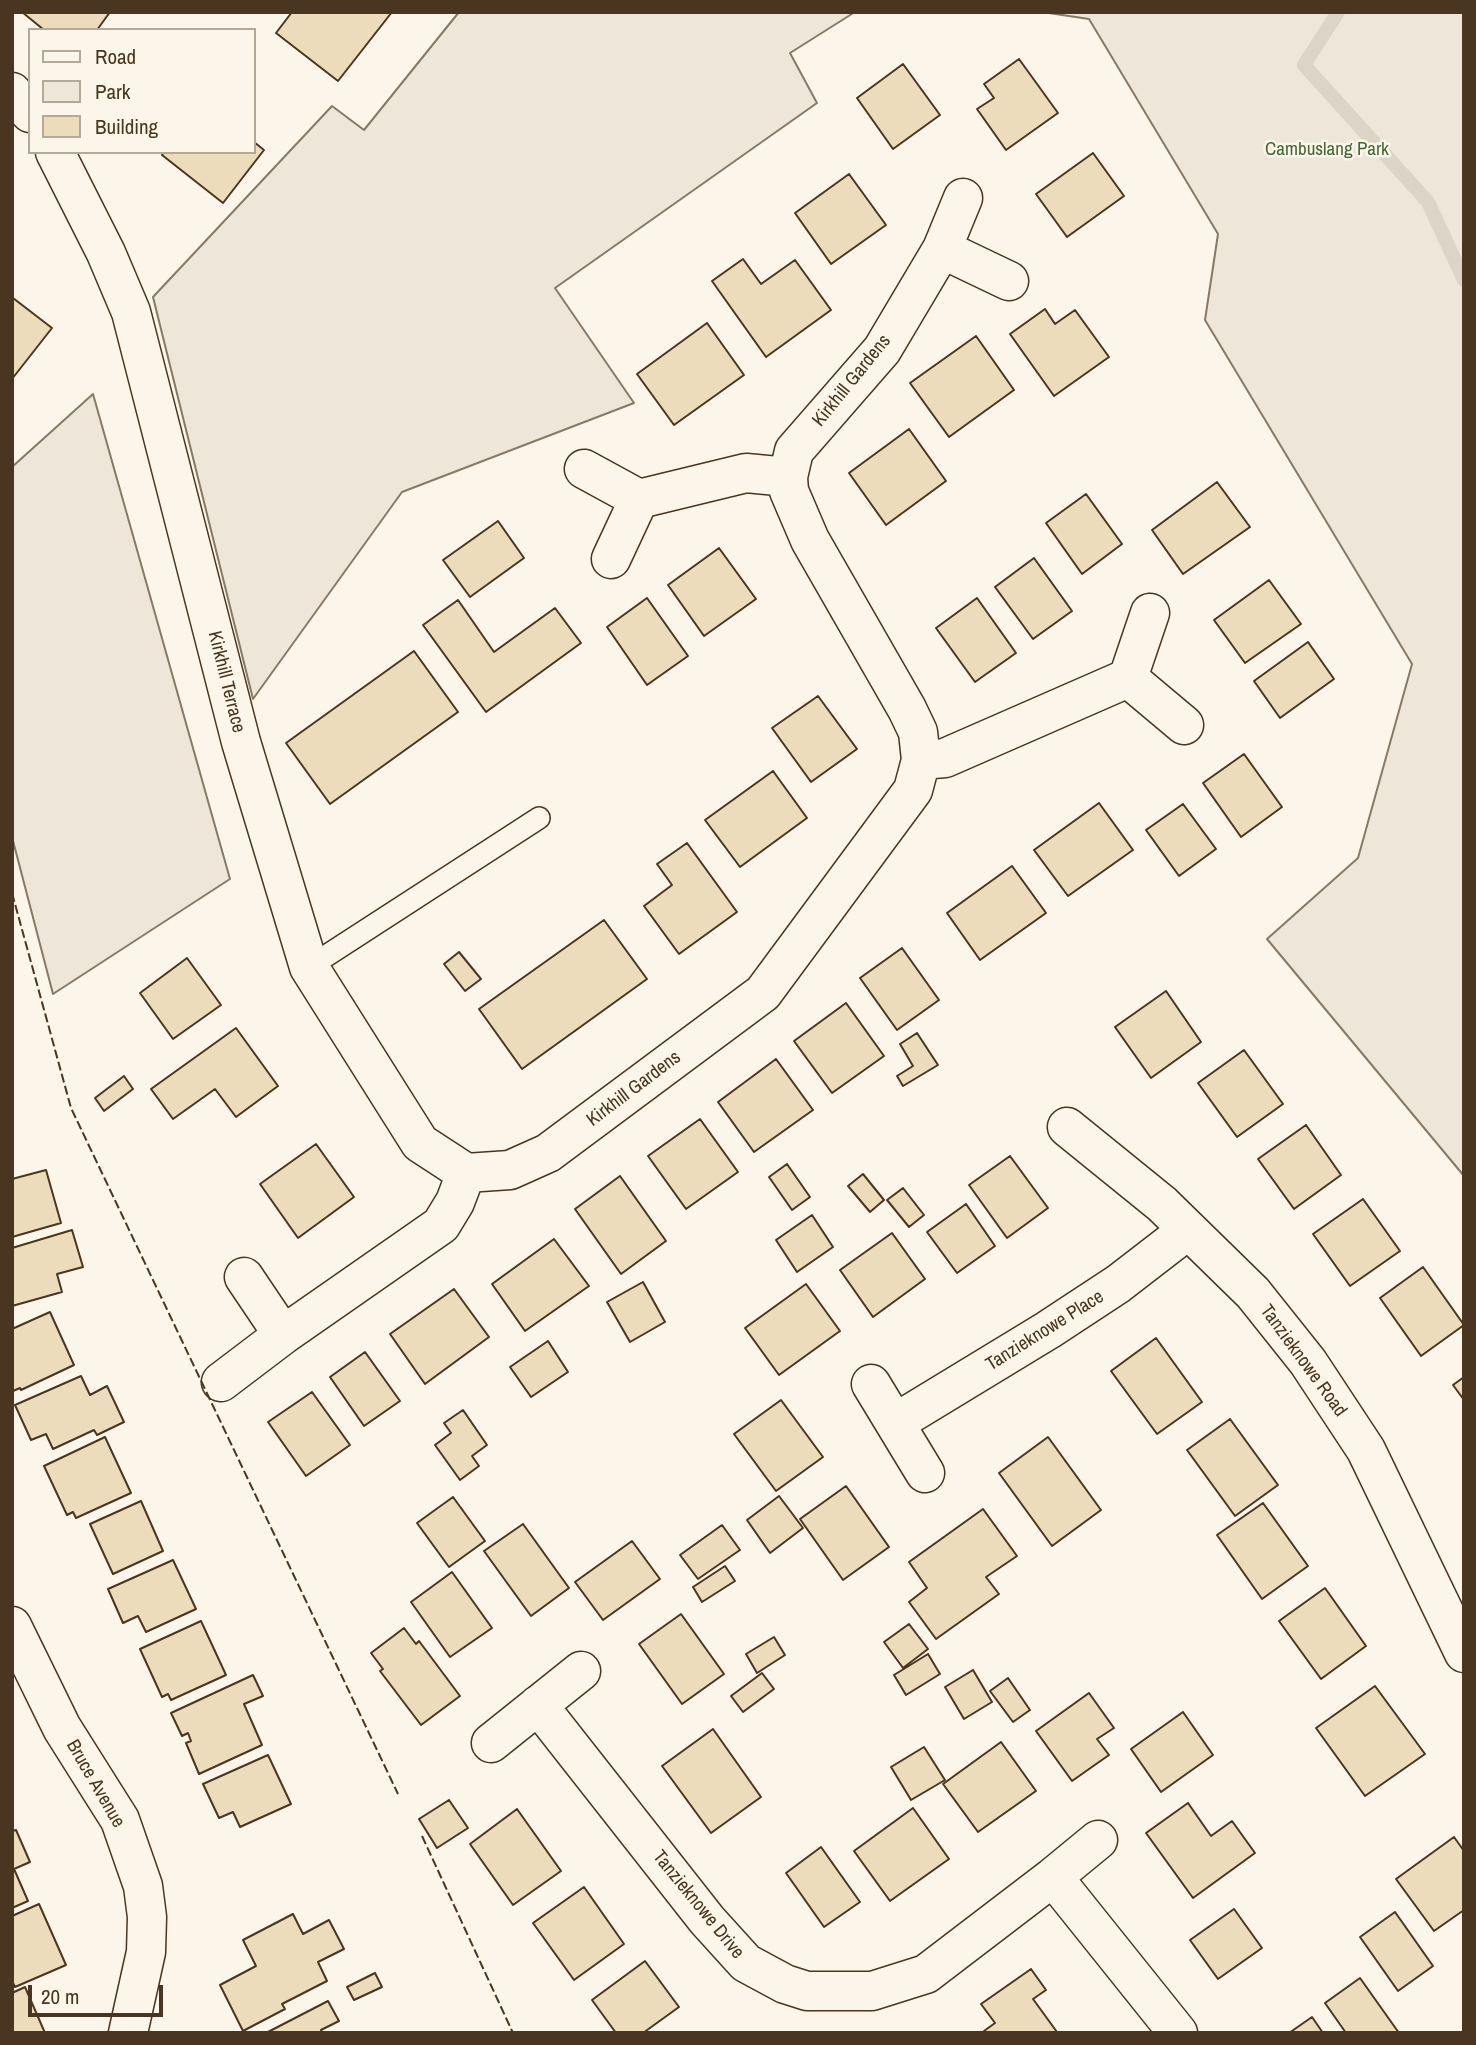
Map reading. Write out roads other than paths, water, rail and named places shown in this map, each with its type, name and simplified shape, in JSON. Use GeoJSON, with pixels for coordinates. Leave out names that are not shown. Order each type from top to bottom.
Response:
{"type":"FeatureCollection","features":[{"type":"Feature","properties":{"kind":"street"},"geometry":{"type":"LineString","coordinates":[[12,92],[28,111]]}},
{"type":"Feature","properties":{"kind":"street","name":"Kirkhill Terrace"},"geometry":{"type":"LineString","coordinates":[[56,154],[106,253],[131,312],[241,742],[309,967],[420,1143],[466,1172]]}},
{"type":"Feature","properties":{"kind":"street","name":"Kirkhill Gardens"},"geometry":{"type":"LineString","coordinates":[[466,1172],[510,1170],[548,1153],[763,993],[913,790],[921,760],[918,732],[810,540],[789,491],[788,477],[794,451],[882,350],[942,249],[962,198]]}},
{"type":"Feature","properties":{"kind":"street"},"geometry":{"type":"LineString","coordinates":[[942,249],[1009,281]]}},
{"type":"Feature","properties":{"kind":"street"},"geometry":{"type":"LineString","coordinates":[[584,469],[639,499],[746,473],[788,477]]}},
{"type":"Feature","properties":{"kind":"street"},"geometry":{"type":"LineString","coordinates":[[611,559],[639,499]]}},
{"type":"Feature","properties":{"kind":"street"},"geometry":{"type":"LineString","coordinates":[[921,760],[945,758],[1128,678],[1150,613]]}},
{"type":"Feature","properties":{"kind":"street"},"geometry":{"type":"LineString","coordinates":[[1128,678],[1184,725]]}},
{"type":"Feature","properties":{"kind":"street","name":"Tanzieknowe Road"},"geometry":{"type":"LineString","coordinates":[[1067,1127],[1162,1205],[1253,1293],[1308,1362],[1366,1450],[1464,1653]]}},
{"type":"Feature","properties":{"kind":"street"},"geometry":{"type":"LineString","coordinates":[[221,1382],[283,1335],[441,1225],[455,1202],[466,1172]]}},
{"type":"Feature","properties":{"kind":"street","name":"Tanzieknowe Place"},"geometry":{"type":"LineString","coordinates":[[895,1423],[1088,1304],[1188,1230]]}},
{"type":"Feature","properties":{"kind":"street"},"geometry":{"type":"LineString","coordinates":[[244,1277],[283,1335]]}},
{"type":"Feature","properties":{"kind":"street"},"geometry":{"type":"LineString","coordinates":[[871,1384],[925,1473]]}},
{"type":"Feature","properties":{"kind":"street","name":"Bruce Avenue"},"geometry":{"type":"LineString","coordinates":[[12,1626],[62,1728],[120,1820],[143,1886],[148,1917],[146,1952],[128,2033]]}},
{"type":"Feature","properties":{"kind":"street"},"geometry":{"type":"LineString","coordinates":[[491,1743],[581,1671]]}},
{"type":"Feature","properties":{"kind":"street","name":"Tanzieknowe Drive"},"geometry":{"type":"LineString","coordinates":[[538,1704],[707,1920],[746,1963],[785,1984],[807,1990],[872,1991],[926,1974],[1098,1840]]}},
{"type":"Feature","properties":{"kind":"street"},"geometry":{"type":"LineString","coordinates":[[1053,1877],[1178,2033]]}},
{"type":"Feature","properties":{"kind":"lane"},"geometry":{"type":"LineString","coordinates":[[309,967],[539,818]]}},
{"type":"Feature","properties":{"kind":"waterway"},"geometry":{"type":"LineString","coordinates":[[1338,12],[1304,65],[1428,202],[1464,280]]}},
{"type":"Feature","properties":{"kind":"park label","name":"Cambuslang Park"},"geometry":{"type":"Point","coordinates":[1327,150]}}]}
